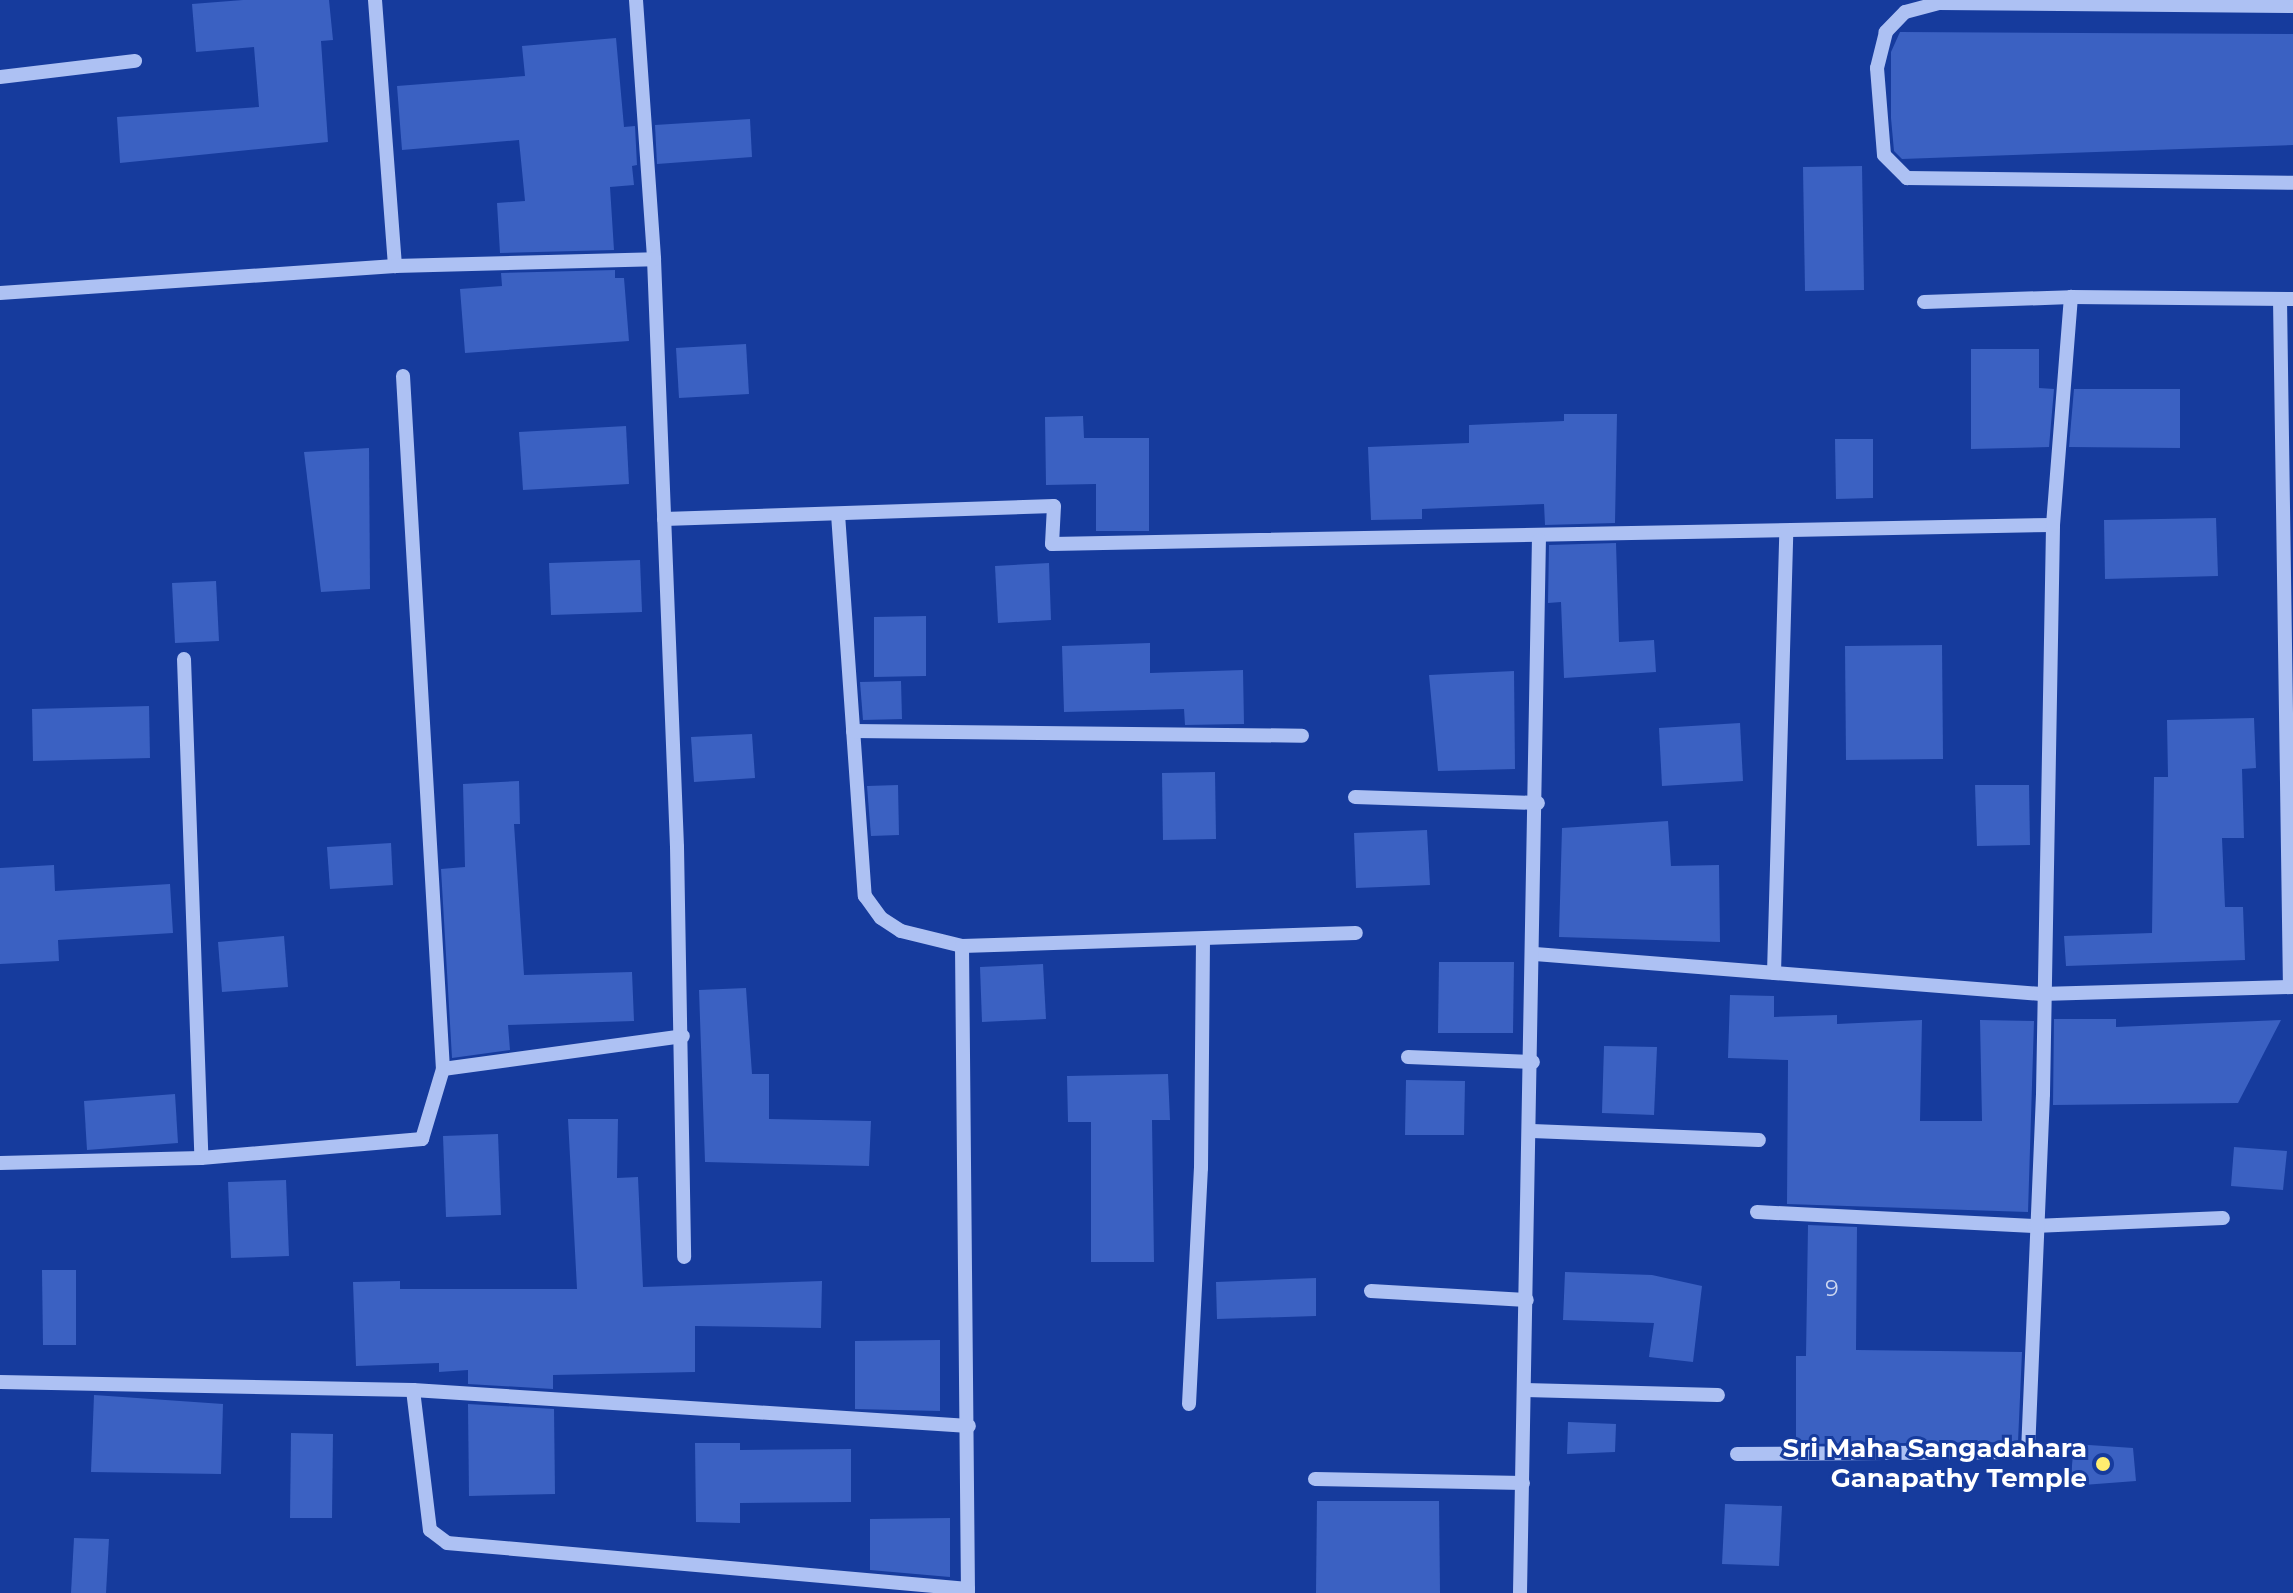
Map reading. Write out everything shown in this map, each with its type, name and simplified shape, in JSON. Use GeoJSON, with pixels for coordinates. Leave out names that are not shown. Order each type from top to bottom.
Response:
{"type":"FeatureCollection","features":[{"type":"Feature","properties":{"kind":"street"},"geometry":{"type":"LineString","coordinates":[[375,0],[395,266]]}},
{"type":"Feature","properties":{"kind":"street"},"geometry":{"type":"LineString","coordinates":[[636,0],[654,259],[664,519],[683,1036],[684,1257]]}},
{"type":"Feature","properties":{"kind":"street"},"geometry":{"type":"LineString","coordinates":[[2293,6],[1939,3],[1905,12],[1886,32],[1877,68],[1884,155],[1907,178],[2293,183]]}},
{"type":"Feature","properties":{"kind":"street"},"geometry":{"type":"LineString","coordinates":[[0,77],[135,61]]}},
{"type":"Feature","properties":{"kind":"street"},"geometry":{"type":"LineString","coordinates":[[0,293],[395,266],[654,259]]}},
{"type":"Feature","properties":{"kind":"street"},"geometry":{"type":"LineString","coordinates":[[1737,1454],[2028,1452],[2034,1226],[2043,1094],[2041,994],[2053,525],[2071,297]]}},
{"type":"Feature","properties":{"kind":"street"},"geometry":{"type":"LineString","coordinates":[[1535,954],[2041,994],[2292,987],[2286,299],[2071,297],[1924,302]]}},
{"type":"Feature","properties":{"kind":"street"},"geometry":{"type":"LineString","coordinates":[[0,1163],[201,1158],[422,1139],[443,1069],[403,376]]}},
{"type":"Feature","properties":{"kind":"street"},"geometry":{"type":"LineString","coordinates":[[664,519],[1054,506],[1052,544],[1539,540],[2053,525]]}},
{"type":"Feature","properties":{"kind":"street"},"geometry":{"type":"LineString","coordinates":[[838,514],[865,896],[901,931],[962,946],[1356,933]]}},
{"type":"Feature","properties":{"kind":"street"},"geometry":{"type":"LineString","coordinates":[[1774,973],[1786,532]]}},
{"type":"Feature","properties":{"kind":"street"},"geometry":{"type":"LineString","coordinates":[[1520,1593],[1538,803],[1539,540]]}},
{"type":"Feature","properties":{"kind":"street"},"geometry":{"type":"LineString","coordinates":[[184,659],[201,1158]]}},
{"type":"Feature","properties":{"kind":"street"},"geometry":{"type":"LineString","coordinates":[[853,731],[1302,736]]}},
{"type":"Feature","properties":{"kind":"street"},"geometry":{"type":"LineString","coordinates":[[1355,797],[1538,803]]}},
{"type":"Feature","properties":{"kind":"street"},"geometry":{"type":"LineString","coordinates":[[1189,1404],[1201,1168],[1203,940]]}},
{"type":"Feature","properties":{"kind":"street"},"geometry":{"type":"LineString","coordinates":[[413,1390],[430,1530],[447,1543],[968,1591],[969,1426],[962,946]]}},
{"type":"Feature","properties":{"kind":"street"},"geometry":{"type":"LineString","coordinates":[[443,1069],[683,1036]]}},
{"type":"Feature","properties":{"kind":"street"},"geometry":{"type":"LineString","coordinates":[[1408,1057],[1533,1062]]}},
{"type":"Feature","properties":{"kind":"street"},"geometry":{"type":"LineString","coordinates":[[1532,1131],[1759,1140]]}},
{"type":"Feature","properties":{"kind":"street"},"geometry":{"type":"LineString","coordinates":[[1757,1212],[2034,1226],[2223,1218]]}},
{"type":"Feature","properties":{"kind":"street"},"geometry":{"type":"LineString","coordinates":[[1371,1291],[1527,1300]]}},
{"type":"Feature","properties":{"kind":"street"},"geometry":{"type":"LineString","coordinates":[[0,1382],[413,1390],[969,1426]]}},
{"type":"Feature","properties":{"kind":"street"},"geometry":{"type":"LineString","coordinates":[[1525,1390],[1718,1395]]}},
{"type":"Feature","properties":{"kind":"street"},"geometry":{"type":"LineString","coordinates":[[1315,1479],[1523,1483]]}},
{"type":"Feature","properties":{"kind":"building"},"geometry":{"type":"Polygon","coordinates":[[[243,0],[329,0],[333,40],[321,41],[328,142],[120,163],[117,117],[259,107],[254,47],[196,52],[192,4],[243,0]]]}},
{"type":"Feature","properties":{"kind":"building"},"geometry":{"type":"Polygon","coordinates":[[[1900,32],[2293,34],[2293,145],[1902,159],[1894,151],[1891,118],[1891,52],[1900,32]]]}},
{"type":"Feature","properties":{"kind":"building"},"geometry":{"type":"Polygon","coordinates":[[[616,38],[624,127],[635,126],[637,165],[632,166],[634,185],[610,187],[614,250],[500,253],[497,203],[525,201],[519,140],[402,150],[397,86],[525,76],[522,46],[616,38]]]}},
{"type":"Feature","properties":{"kind":"building"},"geometry":{"type":"Polygon","coordinates":[[[750,119],[752,157],[657,164],[655,125],[750,119]]]}},
{"type":"Feature","properties":{"kind":"building"},"geometry":{"type":"Polygon","coordinates":[[[1862,166],[1864,290],[1805,291],[1803,167],[1862,166]]]}},
{"type":"Feature","properties":{"kind":"building"},"geometry":{"type":"Polygon","coordinates":[[[615,270],[615,278],[624,278],[629,341],[465,353],[460,289],[502,286],[501,273],[615,270]]]}},
{"type":"Feature","properties":{"kind":"building"},"geometry":{"type":"Polygon","coordinates":[[[746,344],[749,394],[679,398],[676,348],[746,344]]]}},
{"type":"Feature","properties":{"kind":"building"},"geometry":{"type":"Polygon","coordinates":[[[1971,349],[2039,349],[2039,388],[2054,389],[2049,447],[1971,449],[1971,349]]]}},
{"type":"Feature","properties":{"kind":"building"},"geometry":{"type":"Polygon","coordinates":[[[2074,389],[2180,389],[2180,448],[2069,447],[2074,389]]]}},
{"type":"Feature","properties":{"kind":"building"},"geometry":{"type":"Polygon","coordinates":[[[1564,414],[1617,414],[1615,523],[1545,525],[1544,504],[1422,509],[1422,519],[1371,520],[1368,447],[1469,443],[1469,425],[1564,421],[1564,414]]]}},
{"type":"Feature","properties":{"kind":"building"},"geometry":{"type":"Polygon","coordinates":[[[1083,416],[1084,438],[1149,438],[1149,531],[1096,531],[1096,484],[1046,485],[1045,417],[1083,416]]]}},
{"type":"Feature","properties":{"kind":"building"},"geometry":{"type":"Polygon","coordinates":[[[626,426],[629,484],[523,490],[519,432],[626,426]]]}},
{"type":"Feature","properties":{"kind":"building"},"geometry":{"type":"Polygon","coordinates":[[[1835,439],[1873,439],[1873,498],[1836,499],[1835,439]]]}},
{"type":"Feature","properties":{"kind":"building"},"geometry":{"type":"Polygon","coordinates":[[[369,448],[370,589],[321,592],[304,452],[369,448]]]}},
{"type":"Feature","properties":{"kind":"building"},"geometry":{"type":"Polygon","coordinates":[[[2216,518],[2218,576],[2105,579],[2104,520],[2216,518]]]}},
{"type":"Feature","properties":{"kind":"building"},"geometry":{"type":"Polygon","coordinates":[[[1616,543],[1619,642],[1654,640],[1656,672],[1564,678],[1561,602],[1548,603],[1549,545],[1616,543]]]}},
{"type":"Feature","properties":{"kind":"building"},"geometry":{"type":"Polygon","coordinates":[[[640,560],[642,612],[551,615],[549,563],[640,560]]]}},
{"type":"Feature","properties":{"kind":"building"},"geometry":{"type":"Polygon","coordinates":[[[1049,563],[1051,620],[998,623],[995,566],[1049,563]]]}},
{"type":"Feature","properties":{"kind":"building"},"geometry":{"type":"Polygon","coordinates":[[[216,581],[219,641],[175,643],[172,583],[216,581]]]}},
{"type":"Feature","properties":{"kind":"building"},"geometry":{"type":"Polygon","coordinates":[[[926,616],[926,676],[874,677],[874,617],[926,616]]]}},
{"type":"Feature","properties":{"kind":"building"},"geometry":{"type":"Polygon","coordinates":[[[1150,643],[1150,673],[1243,670],[1244,724],[1185,725],[1184,709],[1064,712],[1062,646],[1150,643]]]}},
{"type":"Feature","properties":{"kind":"building"},"geometry":{"type":"Polygon","coordinates":[[[1942,645],[1943,759],[1846,760],[1845,646],[1942,645]]]}},
{"type":"Feature","properties":{"kind":"building"},"geometry":{"type":"Polygon","coordinates":[[[1514,671],[1515,769],[1438,771],[1429,675],[1514,671]]]}},
{"type":"Feature","properties":{"kind":"building"},"geometry":{"type":"Polygon","coordinates":[[[901,681],[902,719],[863,720],[860,682],[901,681]]]}},
{"type":"Feature","properties":{"kind":"building"},"geometry":{"type":"Polygon","coordinates":[[[149,706],[150,758],[33,761],[32,709],[149,706]]]}},
{"type":"Feature","properties":{"kind":"building"},"geometry":{"type":"Polygon","coordinates":[[[2254,718],[2256,768],[2242,769],[2244,838],[2222,838],[2225,907],[2243,907],[2245,960],[2066,966],[2064,936],[2152,933],[2154,777],[2168,777],[2167,720],[2254,718]]]}},
{"type":"Feature","properties":{"kind":"building"},"geometry":{"type":"Polygon","coordinates":[[[1740,723],[1743,781],[1662,786],[1659,728],[1740,723]]]}},
{"type":"Feature","properties":{"kind":"building"},"geometry":{"type":"Polygon","coordinates":[[[752,734],[755,778],[694,782],[691,737],[752,734]]]}},
{"type":"Feature","properties":{"kind":"building"},"geometry":{"type":"Polygon","coordinates":[[[1215,772],[1216,839],[1163,840],[1162,773],[1215,772]]]}},
{"type":"Feature","properties":{"kind":"building"},"geometry":{"type":"Polygon","coordinates":[[[519,781],[520,824],[514,824],[524,975],[632,972],[634,1021],[508,1025],[510,1050],[452,1058],[441,869],[465,867],[463,784],[519,781]]]}},
{"type":"Feature","properties":{"kind":"building"},"geometry":{"type":"Polygon","coordinates":[[[898,785],[899,835],[871,836],[867,786],[898,785]]]}},
{"type":"Feature","properties":{"kind":"building"},"geometry":{"type":"Polygon","coordinates":[[[1975,785],[2029,785],[2030,845],[1977,846],[1975,785]]]}},
{"type":"Feature","properties":{"kind":"building"},"geometry":{"type":"Polygon","coordinates":[[[1668,821],[1671,866],[1719,865],[1720,942],[1559,937],[1562,828],[1668,821]]]}},
{"type":"Feature","properties":{"kind":"building"},"geometry":{"type":"Polygon","coordinates":[[[1427,830],[1430,885],[1356,888],[1354,833],[1427,830]]]}},
{"type":"Feature","properties":{"kind":"building"},"geometry":{"type":"Polygon","coordinates":[[[391,843],[393,885],[330,889],[327,847],[391,843]]]}},
{"type":"Feature","properties":{"kind":"building"},"geometry":{"type":"Polygon","coordinates":[[[54,865],[55,891],[170,884],[173,933],[58,940],[59,961],[0,964],[0,868],[54,865]]]}},
{"type":"Feature","properties":{"kind":"building"},"geometry":{"type":"Polygon","coordinates":[[[284,936],[288,987],[222,992],[218,942],[284,936]]]}},
{"type":"Feature","properties":{"kind":"building"},"geometry":{"type":"Polygon","coordinates":[[[1439,962],[1514,962],[1513,1033],[1438,1033],[1439,962]]]}},
{"type":"Feature","properties":{"kind":"building"},"geometry":{"type":"Polygon","coordinates":[[[1043,964],[1046,1019],[982,1022],[980,967],[1043,964]]]}},
{"type":"Feature","properties":{"kind":"building"},"geometry":{"type":"Polygon","coordinates":[[[746,988],[752,1074],[769,1074],[769,1119],[871,1121],[869,1166],[705,1162],[699,990],[746,988]]]}},
{"type":"Feature","properties":{"kind":"building"},"geometry":{"type":"Polygon","coordinates":[[[1730,995],[1774,996],[1774,1017],[1837,1015],[1837,1024],[1922,1020],[1920,1121],[1982,1121],[1980,1020],[2034,1021],[2028,1212],[1787,1204],[1788,1060],[1728,1058],[1730,995]]]}},
{"type":"Feature","properties":{"kind":"building"},"geometry":{"type":"Polygon","coordinates":[[[2054,1019],[2116,1019],[2116,1027],[2281,1020],[2238,1103],[2053,1105],[2054,1019]]]}},
{"type":"Feature","properties":{"kind":"building"},"geometry":{"type":"Polygon","coordinates":[[[1604,1046],[1657,1047],[1654,1115],[1602,1113],[1604,1046]]]}},
{"type":"Feature","properties":{"kind":"building"},"geometry":{"type":"Polygon","coordinates":[[[1168,1074],[1170,1120],[1152,1120],[1154,1262],[1091,1262],[1091,1122],[1068,1122],[1067,1076],[1168,1074]]]}},
{"type":"Feature","properties":{"kind":"building"},"geometry":{"type":"Polygon","coordinates":[[[1406,1080],[1465,1081],[1464,1135],[1405,1135],[1406,1080]]]}},
{"type":"Feature","properties":{"kind":"building"},"geometry":{"type":"Polygon","coordinates":[[[175,1094],[178,1143],[87,1150],[84,1101],[175,1094]]]}},
{"type":"Feature","properties":{"kind":"building"},"geometry":{"type":"Polygon","coordinates":[[[568,1119],[618,1119],[617,1178],[638,1177],[643,1287],[822,1281],[821,1328],[695,1326],[695,1372],[553,1375],[553,1389],[468,1384],[468,1370],[439,1372],[439,1363],[356,1366],[353,1282],[400,1281],[400,1289],[577,1289],[568,1119]]]}},
{"type":"Feature","properties":{"kind":"building"},"geometry":{"type":"Polygon","coordinates":[[[498,1134],[501,1215],[446,1217],[443,1136],[498,1134]]]}},
{"type":"Feature","properties":{"kind":"building"},"geometry":{"type":"Polygon","coordinates":[[[2234,1147],[2287,1151],[2283,1190],[2231,1186],[2234,1147]]]}},
{"type":"Feature","properties":{"kind":"building"},"geometry":{"type":"Polygon","coordinates":[[[286,1180],[289,1256],[231,1258],[228,1182],[286,1180]]]}},
{"type":"Feature","properties":{"kind":"building"},"geometry":{"type":"Polygon","coordinates":[[[1808,1225],[1857,1227],[1856,1350],[2022,1352],[2018,1442],[1796,1444],[1796,1356],[1806,1356],[1808,1225]]]}},
{"type":"Feature","properties":{"kind":"building"},"geometry":{"type":"Polygon","coordinates":[[[42,1270],[76,1270],[76,1345],[43,1345],[42,1270]]]}},
{"type":"Feature","properties":{"kind":"building"},"geometry":{"type":"Polygon","coordinates":[[[1565,1272],[1652,1275],[1702,1286],[1693,1362],[1649,1357],[1654,1323],[1563,1320],[1565,1272]]]}},
{"type":"Feature","properties":{"kind":"building"},"geometry":{"type":"Polygon","coordinates":[[[1316,1278],[1316,1316],[1217,1319],[1216,1282],[1316,1278]]]}},
{"type":"Feature","properties":{"kind":"building"},"geometry":{"type":"Polygon","coordinates":[[[940,1340],[940,1411],[855,1409],[855,1341],[940,1340]]]}},
{"type":"Feature","properties":{"kind":"building"},"geometry":{"type":"Polygon","coordinates":[[[94,1395],[223,1404],[221,1474],[91,1472],[94,1395]]]}},
{"type":"Feature","properties":{"kind":"building"},"geometry":{"type":"Polygon","coordinates":[[[468,1404],[554,1409],[555,1494],[469,1496],[468,1404]]]}},
{"type":"Feature","properties":{"kind":"building"},"geometry":{"type":"Polygon","coordinates":[[[1568,1422],[1616,1424],[1615,1452],[1567,1454],[1568,1422]]]}},
{"type":"Feature","properties":{"kind":"building"},"geometry":{"type":"Polygon","coordinates":[[[291,1433],[333,1434],[332,1518],[290,1518],[291,1433]]]}},
{"type":"Feature","properties":{"kind":"building"},"geometry":{"type":"Polygon","coordinates":[[[695,1443],[740,1443],[740,1450],[851,1449],[851,1502],[740,1503],[740,1523],[696,1522],[695,1443]]]}},
{"type":"Feature","properties":{"kind":"building","name":"Sri Maha Sangadahara Ganapathy Temple"},"geometry":{"type":"Polygon","coordinates":[[[2074,1444],[2133,1448],[2136,1481],[2070,1486],[2074,1444]]]}},
{"type":"Feature","properties":{"kind":"building"},"geometry":{"type":"Polygon","coordinates":[[[1317,1501],[1439,1501],[1440,1593],[1316,1593],[1317,1501]]]}},
{"type":"Feature","properties":{"kind":"building"},"geometry":{"type":"Polygon","coordinates":[[[1725,1504],[1782,1506],[1779,1566],[1722,1564],[1725,1504]]]}},
{"type":"Feature","properties":{"kind":"building"},"geometry":{"type":"Polygon","coordinates":[[[950,1518],[950,1577],[870,1570],[870,1519],[950,1518]]]}},
{"type":"Feature","properties":{"kind":"building"},"geometry":{"type":"Polygon","coordinates":[[[74,1538],[109,1539],[106,1593],[71,1593],[74,1538]]]}},
{"type":"Feature","properties":{"kind":"place","name":"Sri Maha Sangadahara Ganapathy Temple"},"geometry":{"type":"Point","coordinates":[2103,1464]}}]}
